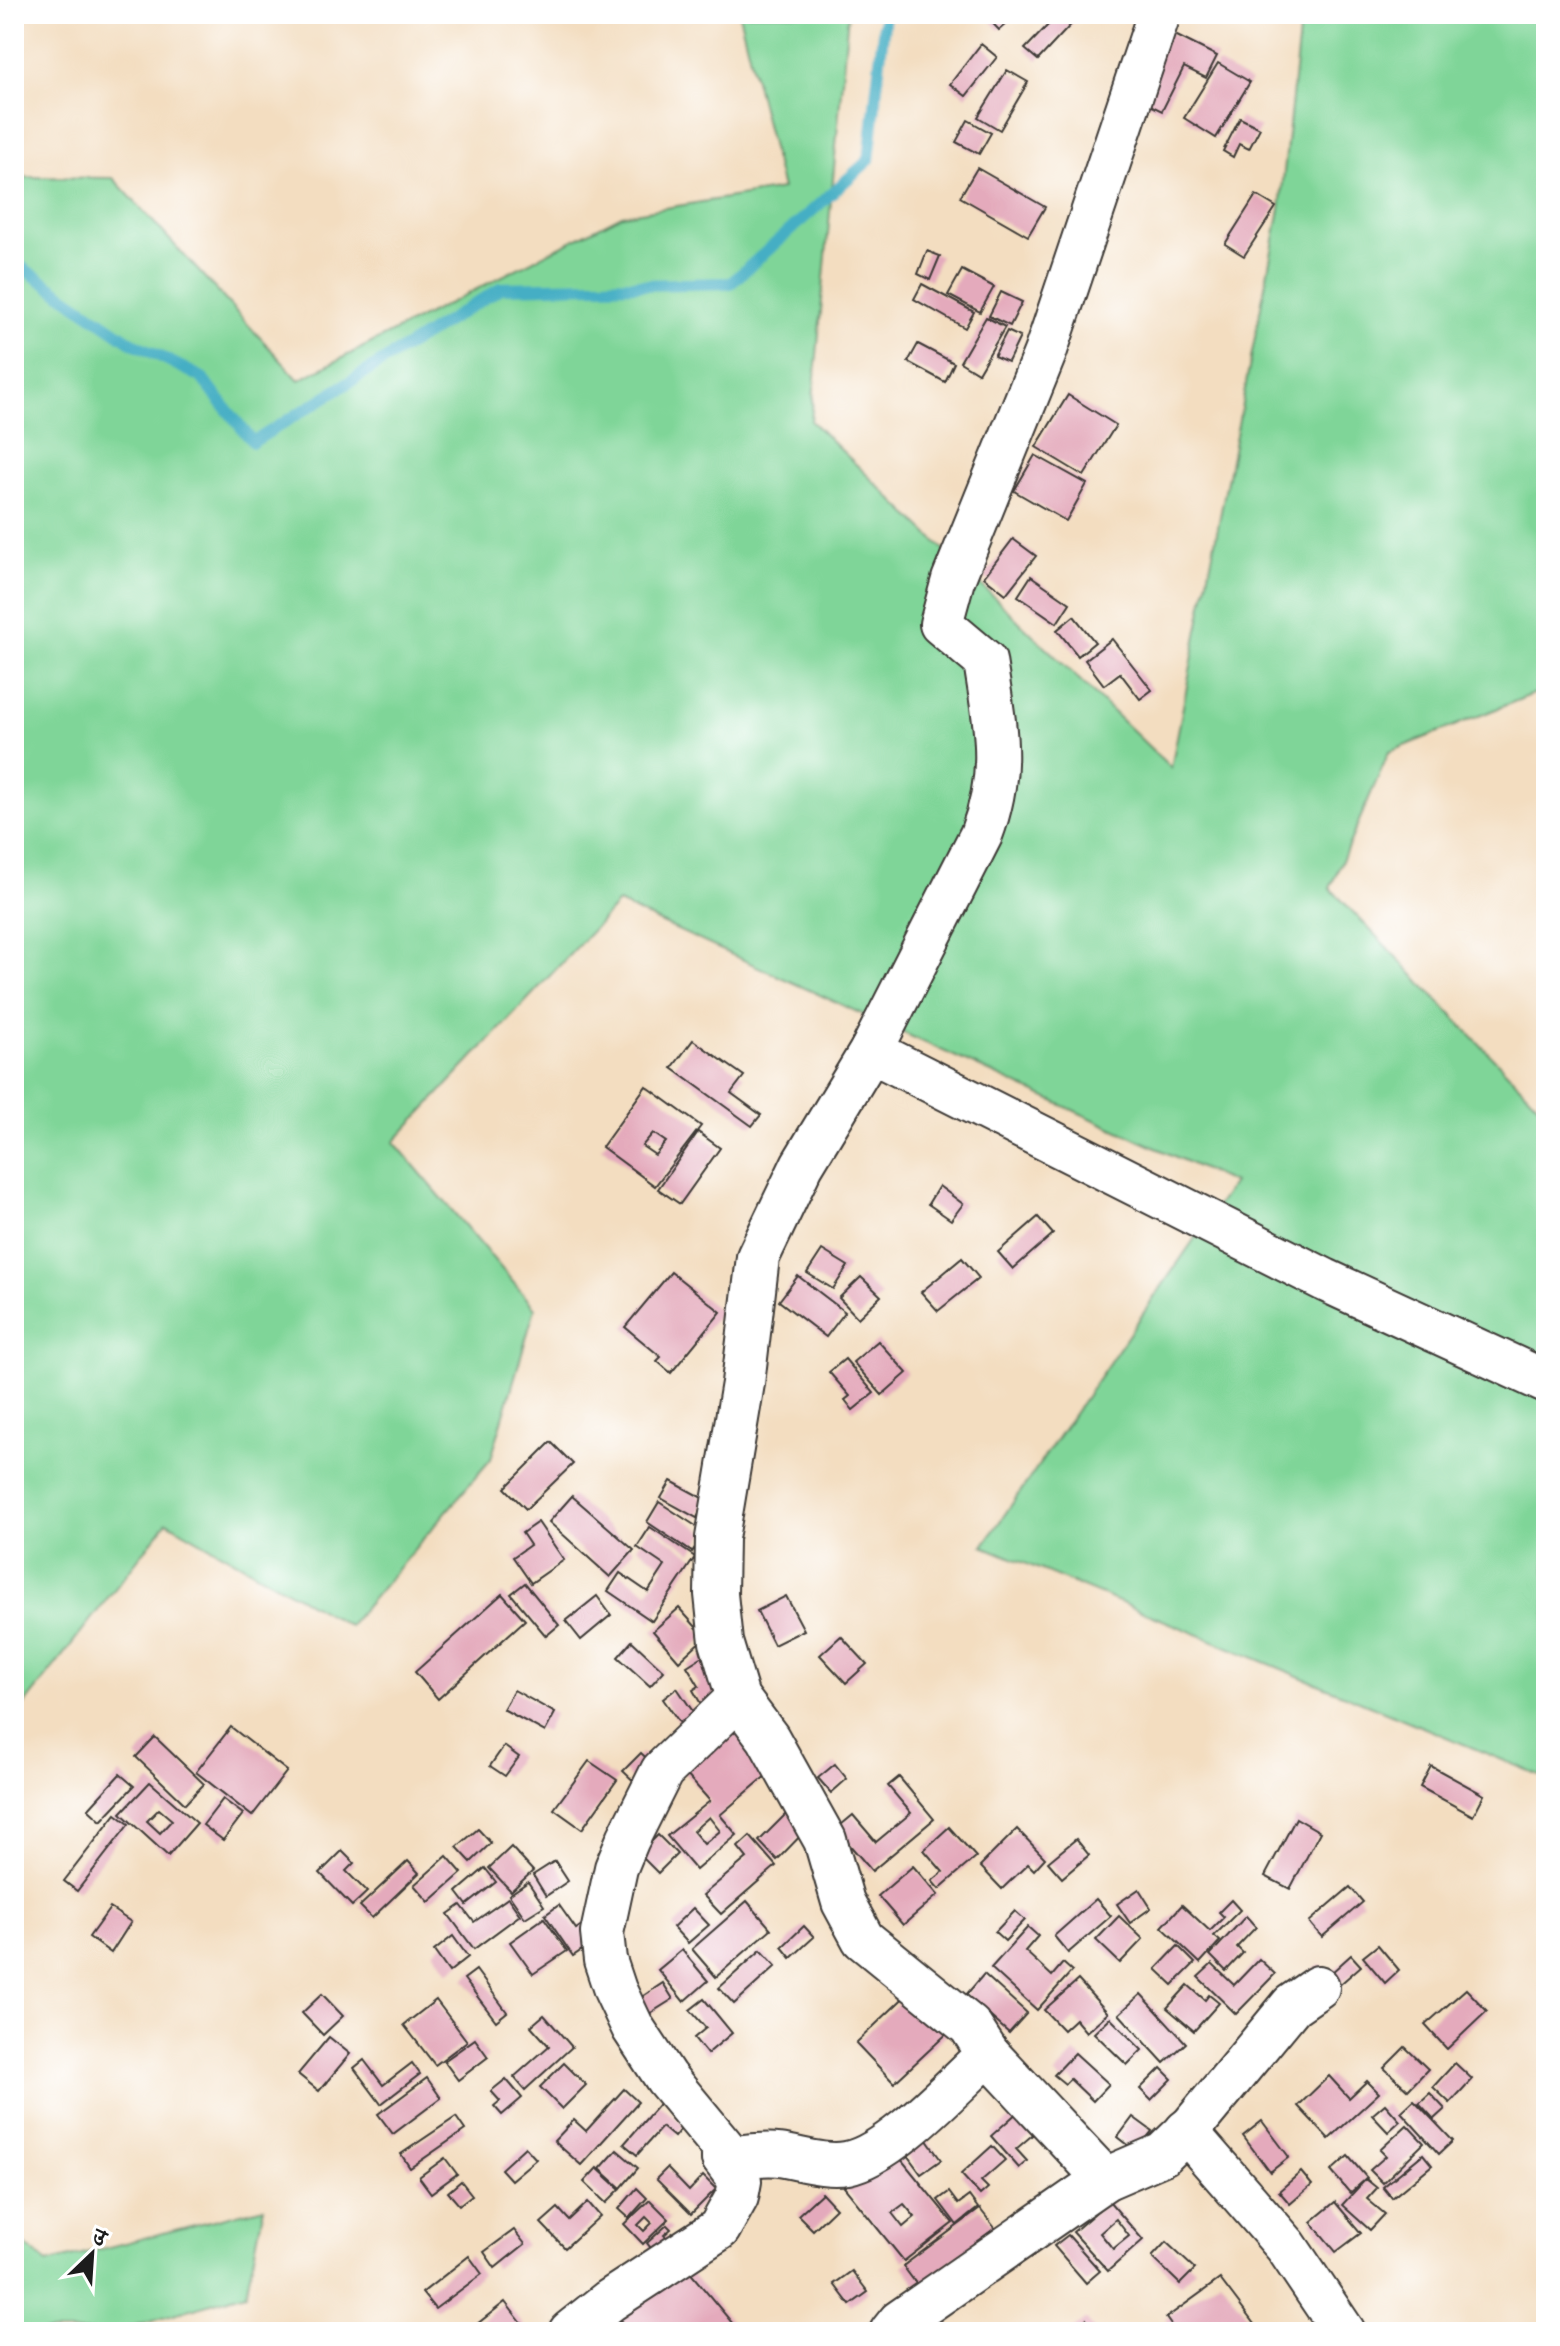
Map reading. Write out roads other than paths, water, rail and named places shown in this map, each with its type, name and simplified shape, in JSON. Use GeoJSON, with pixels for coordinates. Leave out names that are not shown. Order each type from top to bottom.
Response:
{"type":"FeatureCollection","features":[{"type":"Feature","properties":{"kind":"street"},"geometry":{"type":"LineString","coordinates":[[1105,2179],[988,2054],[970,2026],[863,1939],[843,1902],[825,1840],[768,1738],[738,1698],[721,1642],[716,1594],[717,1538],[743,1383],[758,1257],[802,1165],[871,1051],[981,835],[991,809],[997,745],[985,661],[941,624],[953,580],[1045,353],[1159,14]]}},
{"type":"Feature","properties":{"kind":"street"},"geometry":{"type":"LineString","coordinates":[[871,1051],[1325,1280],[1546,1382]]}},
{"type":"Feature","properties":{"kind":"street"},"geometry":{"type":"LineString","coordinates":[[570,2332],[609,2301],[719,2229],[737,2197],[740,2181],[723,2158],[724,2148],[666,2078],[633,2028],[605,1960],[602,1933],[616,1868],[662,1771],[738,1698]]}},
{"type":"Feature","properties":{"kind":"street"},"geometry":{"type":"LineString","coordinates":[[891,2332],[899,2322],[1105,2179],[1163,2154],[1292,2005],[1318,1987]]}},
{"type":"Feature","properties":{"kind":"street"},"geometry":{"type":"LineString","coordinates":[[723,2158],[774,2154],[832,2164],[866,2157],[892,2141],[988,2054]]}},
{"type":"Feature","properties":{"kind":"street"},"geometry":{"type":"LineString","coordinates":[[1186,2131],[1286,2246],[1344,2332]]}},
{"type":"Feature","properties":{"kind":"waterway"},"geometry":{"type":"LineString","coordinates":[[14,262],[131,342],[201,377],[253,442],[501,288],[731,283],[869,160],[885,14]]}}]}
